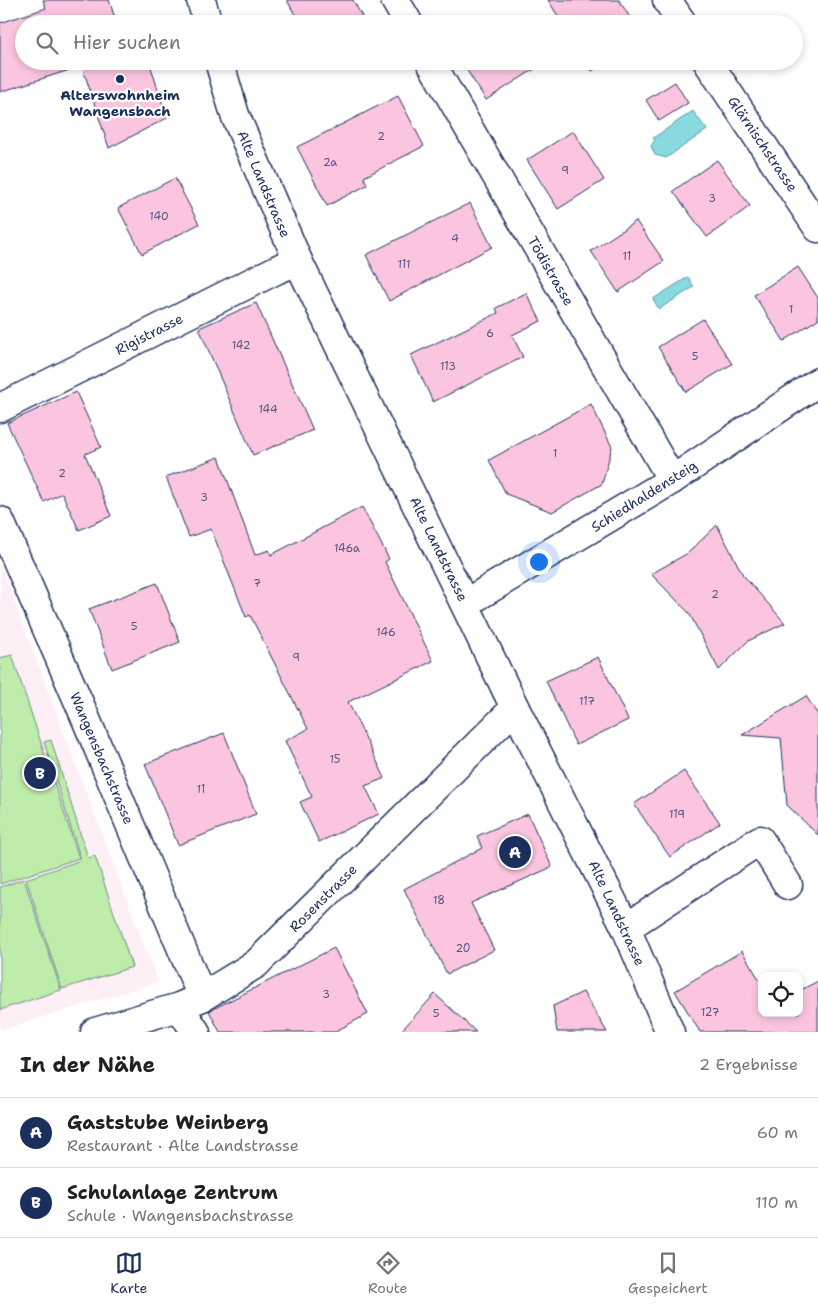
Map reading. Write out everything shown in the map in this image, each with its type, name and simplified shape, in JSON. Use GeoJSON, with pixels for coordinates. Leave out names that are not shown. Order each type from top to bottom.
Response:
{"type":"FeatureCollection","features":[{"type":"Feature","properties":{"kind":"street"},"geometry":{"type":"LineString","coordinates":[[201,0],[205,15]]}},
{"type":"Feature","properties":{"kind":"street"},"geometry":{"type":"LineString","coordinates":[[395,0],[404,15]]}},
{"type":"Feature","properties":{"kind":"street"},"geometry":{"type":"LineString","coordinates":[[667,0],[676,15]]}},
{"type":"Feature","properties":{"kind":"street","name":"Alte Landstrasse"},"geometry":{"type":"LineString","coordinates":[[222,70],[235,116],[298,261],[466,603],[515,708],[626,928],[670,1032]]}},
{"type":"Feature","properties":{"kind":"street","name":"Tödistrasse"},"geometry":{"type":"LineString","coordinates":[[435,70],[672,480]]}},
{"type":"Feature","properties":{"kind":"street","name":"Glärnischstrasse"},"geometry":{"type":"LineString","coordinates":[[714,70],[818,228]]}},
{"type":"Feature","properties":{"kind":"street","name":"Rigistrasse"},"geometry":{"type":"LineString","coordinates":[[0,408],[278,269],[298,261]]}},
{"type":"Feature","properties":{"kind":"street","name":"Schiedhaldensteig"},"geometry":{"type":"LineString","coordinates":[[466,603],[672,480],[818,382]]}},
{"type":"Feature","properties":{"kind":"street","name":"Wangensbachstrasse"},"geometry":{"type":"LineString","coordinates":[[0,521],[82,710],[190,1002],[196,1032]]}},
{"type":"Feature","properties":{"kind":"street","name":"Rosenstrasse"},"geometry":{"type":"LineString","coordinates":[[95,1032],[190,1002],[256,964],[515,708]]}},
{"type":"Feature","properties":{"kind":"street"},"geometry":{"type":"LineString","coordinates":[[626,928],[760,840],[788,886]]}},
{"type":"Feature","properties":{"kind":"shaded area"},"geometry":{"type":"Polygon","coordinates":[[[0,564],[158,982],[0,1030],[0,564]]]}},
{"type":"Feature","properties":{"kind":"green space"},"geometry":{"type":"Polygon","coordinates":[[[12,655],[79,858],[0,884],[0,658],[12,655]]]}},
{"type":"Feature","properties":{"kind":"green space"},"geometry":{"type":"Polygon","coordinates":[[[51,740],[88,858],[95,856],[132,967],[62,989],[26,879],[81,860],[44,742],[51,740]]]}},
{"type":"Feature","properties":{"kind":"green space"},"geometry":{"type":"Polygon","coordinates":[[[24,879],[61,990],[0,1010],[0,887],[24,879]]]}},
{"type":"Feature","properties":{"kind":"water"},"geometry":{"type":"Polygon","coordinates":[[[693,111],[707,130],[666,158],[655,155],[651,146],[655,140],[653,138],[693,111]]]}},
{"type":"Feature","properties":{"kind":"water"},"geometry":{"type":"Polygon","coordinates":[[[688,277],[694,287],[659,309],[653,299],[688,277]]]}},
{"type":"Feature","properties":{"kind":"building","name":"Alterswohnheim Wangensbach"},"geometry":{"type":"Polygon","coordinates":[[[43,0],[109,0],[114,15],[25,15],[46,8],[43,0]]]}},
{"type":"Feature","properties":{"kind":"building"},"geometry":{"type":"Polygon","coordinates":[[[287,0],[353,0],[361,15],[295,15],[287,0]]]}},
{"type":"Feature","properties":{"kind":"building"},"geometry":{"type":"Polygon","coordinates":[[[548,0],[619,0],[628,15],[557,15],[548,0]]]}},
{"type":"Feature","properties":{"kind":"building","name":"Alterswohnheim Wangensbach"},"geometry":{"type":"Polygon","coordinates":[[[15,18],[15,70],[69,70],[0,92],[0,23],[15,18]]]}},
{"type":"Feature","properties":{"kind":"building","name":"Alterswohnheim Wangensbach"},"geometry":{"type":"Polygon","coordinates":[[[83,70],[152,70],[167,118],[109,148],[83,70]]]}},
{"type":"Feature","properties":{"kind":"building"},"geometry":{"type":"Polygon","coordinates":[[[467,70],[533,70],[486,100],[467,70]]]}},
{"type":"Feature","properties":{"kind":"building"},"geometry":{"type":"Polygon","coordinates":[[[675,82],[688,103],[659,121],[646,100],[675,82]]]}},
{"type":"Feature","properties":{"kind":"building"},"geometry":{"type":"Polygon","coordinates":[[[398,96],[424,146],[364,177],[367,185],[327,206],[297,147],[398,96]]]}},
{"type":"Feature","properties":{"kind":"building"},"geometry":{"type":"Polygon","coordinates":[[[573,131],[604,180],[558,209],[527,160],[573,131]]]}},
{"type":"Feature","properties":{"kind":"building"},"geometry":{"type":"Polygon","coordinates":[[[717,160],[750,206],[707,237],[673,191],[717,160]]]}},
{"type":"Feature","properties":{"kind":"building"},"geometry":{"type":"Polygon","coordinates":[[[175,178],[199,224],[142,254],[118,208],[175,178]]]}},
{"type":"Feature","properties":{"kind":"building"},"geometry":{"type":"Polygon","coordinates":[[[470,203],[492,247],[389,301],[366,255],[470,203]]]}},
{"type":"Feature","properties":{"kind":"building"},"geometry":{"type":"Polygon","coordinates":[[[636,221],[664,261],[618,292],[591,251],[636,221]]]}},
{"type":"Feature","properties":{"kind":"building"},"geometry":{"type":"Polygon","coordinates":[[[798,267],[818,298],[818,319],[784,341],[754,295],[798,267]]]}},
{"type":"Feature","properties":{"kind":"building"},"geometry":{"type":"Polygon","coordinates":[[[526,293],[541,321],[512,335],[523,357],[433,402],[411,355],[498,313],[496,308],[526,293]]]}},
{"type":"Feature","properties":{"kind":"building"},"geometry":{"type":"Polygon","coordinates":[[[256,303],[313,430],[253,455],[199,328],[256,303]]]}},
{"type":"Feature","properties":{"kind":"building"},"geometry":{"type":"Polygon","coordinates":[[[703,319],[732,364],[686,392],[658,347],[703,319]]]}},
{"type":"Feature","properties":{"kind":"building"},"geometry":{"type":"Polygon","coordinates":[[[76,392],[101,447],[85,454],[111,516],[79,530],[62,493],[44,502],[7,423],[76,392]]]}},
{"type":"Feature","properties":{"kind":"building"},"geometry":{"type":"Polygon","coordinates":[[[591,404],[612,447],[602,484],[552,512],[506,494],[489,460],[591,404]]]}},
{"type":"Feature","properties":{"kind":"building"},"geometry":{"type":"Polygon","coordinates":[[[219,457],[255,555],[269,550],[271,555],[362,507],[389,559],[385,562],[433,661],[348,702],[385,778],[365,786],[379,814],[319,842],[300,802],[312,797],[285,741],[308,729],[250,615],[246,617],[211,529],[189,537],[166,477],[219,457]]]}},
{"type":"Feature","properties":{"kind":"building"},"geometry":{"type":"Polygon","coordinates":[[[717,525],[743,575],[785,623],[748,641],[719,670],[689,613],[651,574],[688,553],[717,525]]]}},
{"type":"Feature","properties":{"kind":"building"},"geometry":{"type":"Polygon","coordinates":[[[157,583],[180,642],[112,669],[89,609],[157,583]]]}},
{"type":"Feature","properties":{"kind":"building"},"geometry":{"type":"Polygon","coordinates":[[[598,657],[628,720],[576,745],[546,681],[598,657]]]}},
{"type":"Feature","properties":{"kind":"building"},"geometry":{"type":"Polygon","coordinates":[[[806,696],[818,715],[818,835],[787,805],[781,738],[742,735],[806,696]]]}},
{"type":"Feature","properties":{"kind":"building"},"geometry":{"type":"Polygon","coordinates":[[[224,733],[256,814],[178,845],[145,764],[224,733]]]}},
{"type":"Feature","properties":{"kind":"building"},"geometry":{"type":"Polygon","coordinates":[[[684,771],[720,823],[670,857],[634,804],[684,771]]]}},
{"type":"Feature","properties":{"kind":"building"},"geometry":{"type":"Polygon","coordinates":[[[528,814],[552,867],[471,903],[494,950],[447,974],[404,889],[482,848],[477,836],[528,814]]]}},
{"type":"Feature","properties":{"kind":"building"},"geometry":{"type":"Polygon","coordinates":[[[334,948],[368,1014],[334,1032],[220,1032],[209,1011],[334,948]]]}},
{"type":"Feature","properties":{"kind":"building"},"geometry":{"type":"Polygon","coordinates":[[[742,951],[758,977],[758,1017],[803,1017],[803,989],[818,981],[818,1032],[700,1032],[675,991],[742,951]]]}},
{"type":"Feature","properties":{"kind":"building"},"geometry":{"type":"Polygon","coordinates":[[[583,992],[607,1032],[557,1032],[553,1006],[583,992]]]}},
{"type":"Feature","properties":{"kind":"building"},"geometry":{"type":"Polygon","coordinates":[[[435,994],[476,1032],[400,1032],[435,994]]]}},
{"type":"Feature","properties":{"kind":"place","name":"Alterswohnheim Wangensbach"},"geometry":{"type":"Point","coordinates":[120,79]}},
{"type":"Feature","properties":{"kind":"place","name":"Schulanlage Zentrum"},"geometry":{"type":"Point","coordinates":[40,773]}},
{"type":"Feature","properties":{"kind":"place","name":"Gaststube Weinberg"},"geometry":{"type":"Point","coordinates":[515,852]}}]}
